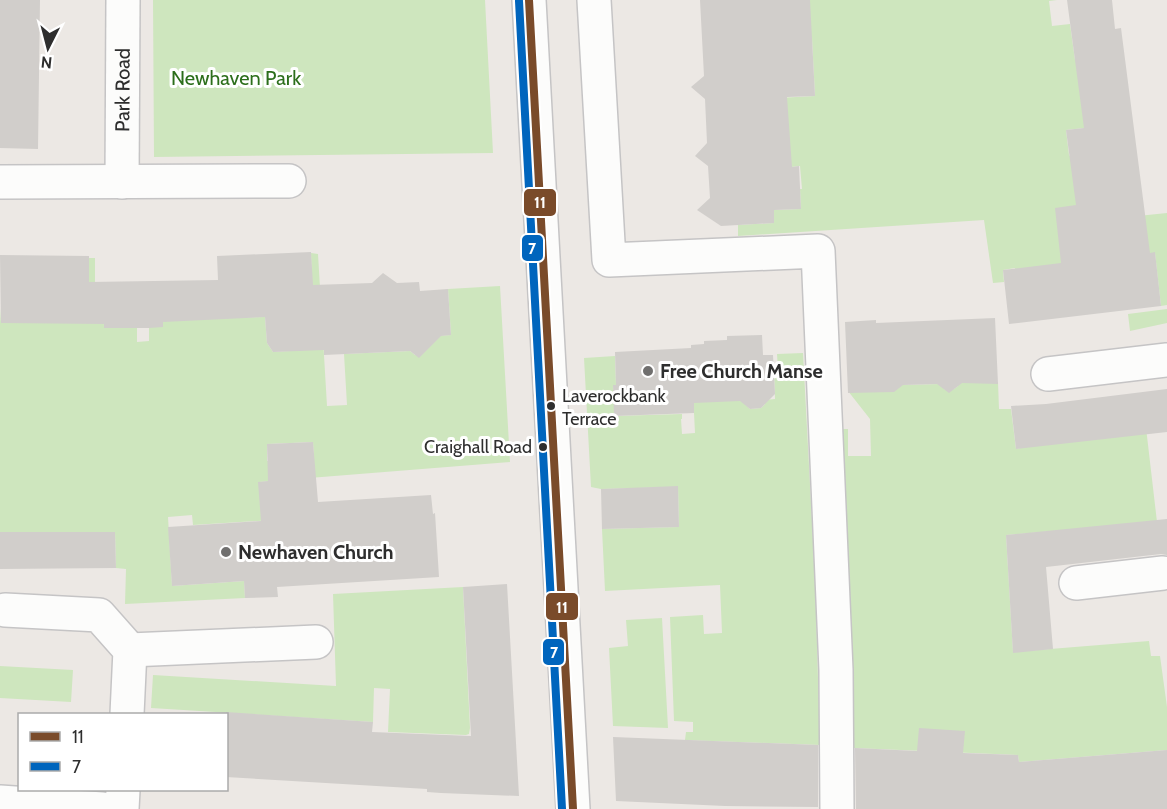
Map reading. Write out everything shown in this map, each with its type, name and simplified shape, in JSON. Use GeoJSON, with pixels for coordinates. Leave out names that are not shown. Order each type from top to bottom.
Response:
{"type":"FeatureCollection","features":[{"type":"Feature","properties":{"kind":"street","name":"Park Road"},"geometry":{"type":"LineString","coordinates":[[122,182],[123,0]]}},
{"type":"Feature","properties":{"kind":"street"},"geometry":{"type":"LineString","coordinates":[[529,0],[573,809]]}},
{"type":"Feature","properties":{"kind":"street"},"geometry":{"type":"LineString","coordinates":[[594,0],[609,260],[818,251],[836,670],[837,809]]}},
{"type":"Feature","properties":{"kind":"street"},"geometry":{"type":"LineString","coordinates":[[0,182],[289,181]]}},
{"type":"Feature","properties":{"kind":"street"},"geometry":{"type":"LineString","coordinates":[[1048,374],[1167,360]]}},
{"type":"Feature","properties":{"kind":"street"},"geometry":{"type":"LineString","coordinates":[[1076,583],[1163,573]]}},
{"type":"Feature","properties":{"kind":"street"},"geometry":{"type":"LineString","coordinates":[[5,610],[99,615],[130,650],[127,713]]}},
{"type":"Feature","properties":{"kind":"street"},"geometry":{"type":"LineString","coordinates":[[130,650],[316,642]]}},
{"type":"Feature","properties":{"kind":"street"},"geometry":{"type":"LineString","coordinates":[[122,809],[123,791]]}},
{"type":"Feature","properties":{"kind":"street"},"geometry":{"type":"LineString","coordinates":[[0,802],[102,809]]}},
{"type":"Feature","properties":{"kind":"green space","name":"Newhaven Park"},"geometry":{"type":"Polygon","coordinates":[[[153,0],[485,0],[493,153],[154,157],[153,0]]]}},
{"type":"Feature","properties":{"kind":"green space"},"geometry":{"type":"Polygon","coordinates":[[[728,0],[1057,0],[1049,1],[1052,26],[1070,24],[1075,60],[1095,58],[1084,128],[1066,130],[1069,155],[1118,218],[1167,213],[1167,305],[1161,306],[1155,253],[1017,281],[1015,268],[1003,270],[1004,282],[993,283],[984,220],[738,236],[738,225],[774,223],[774,210],[801,209],[800,166],[791,167],[778,98],[815,96],[812,38],[728,0]]]}},
{"type":"Feature","properties":{"kind":"green space"},"geometry":{"type":"Polygon","coordinates":[[[311,253],[318,254],[327,406],[347,405],[344,354],[410,351],[421,356],[422,337],[451,335],[448,289],[500,286],[510,462],[259,482],[290,519],[193,525],[192,515],[168,517],[172,586],[244,581],[245,598],[125,604],[126,569],[116,568],[115,532],[0,532],[0,308],[1,323],[89,308],[89,258],[95,258],[95,282],[103,282],[104,328],[137,328],[137,342],[149,341],[149,327],[163,327],[163,319],[265,317],[267,343],[273,352],[290,351],[296,341],[312,281],[311,253]],[[313,442],[267,444],[267,461],[314,458],[313,442]]]}},
{"type":"Feature","properties":{"kind":"green space"},"geometry":{"type":"Polygon","coordinates":[[[1167,309],[1167,323],[1130,331],[1128,314],[1167,309]]]}},
{"type":"Feature","properties":{"kind":"green space"},"geometry":{"type":"Polygon","coordinates":[[[803,353],[815,578],[820,745],[685,740],[686,732],[693,732],[693,722],[674,721],[670,617],[703,615],[704,634],[722,633],[720,585],[605,591],[602,529],[679,527],[678,487],[601,489],[591,487],[584,358],[615,356],[616,385],[613,386],[615,416],[682,414],[682,434],[695,433],[693,393],[745,400],[745,404],[750,409],[761,408],[765,400],[775,399],[774,370],[778,369],[777,354],[803,353]]]}},
{"type":"Feature","properties":{"kind":"green space"},"geometry":{"type":"Polygon","coordinates":[[[998,382],[999,409],[1011,409],[1016,449],[1145,419],[1157,522],[1006,535],[1013,652],[1149,641],[1151,656],[1160,656],[1167,707],[1167,750],[1019,762],[1018,755],[854,748],[843,429],[848,429],[848,456],[871,456],[870,419],[848,391],[878,390],[899,385],[941,384],[945,390],[954,389],[958,383],[998,382]]]}},
{"type":"Feature","properties":{"kind":"green space"},"geometry":{"type":"Polygon","coordinates":[[[463,587],[469,734],[388,732],[390,689],[374,688],[373,722],[151,708],[153,675],[336,686],[333,594],[463,587]]]}},
{"type":"Feature","properties":{"kind":"green space"},"geometry":{"type":"Polygon","coordinates":[[[662,618],[668,728],[613,726],[609,648],[628,646],[626,620],[662,618]]]}},
{"type":"Feature","properties":{"kind":"green space"},"geometry":{"type":"Polygon","coordinates":[[[0,666],[73,670],[71,702],[0,698],[0,666]]]}},
{"type":"Feature","properties":{"kind":"building"},"geometry":{"type":"Polygon","coordinates":[[[0,0],[40,0],[38,149],[0,148],[0,0]]]}},
{"type":"Feature","properties":{"kind":"building"},"geometry":{"type":"Polygon","coordinates":[[[700,0],[810,0],[815,96],[787,97],[792,167],[799,166],[801,209],[774,210],[774,223],[721,226],[697,210],[710,198],[708,166],[695,156],[707,143],[705,99],[691,87],[704,76],[700,0]]]}},
{"type":"Feature","properties":{"kind":"building"},"geometry":{"type":"Polygon","coordinates":[[[1067,0],[1112,0],[1115,29],[1121,28],[1150,253],[1155,252],[1161,306],[1009,324],[1003,270],[1061,263],[1055,208],[1076,205],[1066,130],[1084,128],[1067,0]]]}},
{"type":"Feature","properties":{"kind":"building"},"geometry":{"type":"Polygon","coordinates":[[[311,252],[313,285],[372,283],[383,273],[397,283],[419,282],[420,291],[448,289],[451,335],[441,336],[419,358],[410,351],[324,355],[324,350],[273,352],[267,343],[265,317],[163,322],[163,327],[149,328],[104,328],[104,324],[1,323],[0,255],[89,256],[89,282],[218,280],[217,256],[311,252]]]}},
{"type":"Feature","properties":{"kind":"building"},"geometry":{"type":"Polygon","coordinates":[[[995,318],[998,384],[962,383],[949,393],[937,384],[903,385],[894,392],[848,393],[845,322],[876,320],[876,323],[995,318]]]}},
{"type":"Feature","properties":{"kind":"building"},"geometry":{"type":"Polygon","coordinates":[[[762,335],[763,355],[773,355],[775,394],[761,408],[750,409],[740,401],[694,403],[694,413],[614,416],[615,352],[691,348],[691,345],[704,344],[704,341],[727,340],[727,336],[762,335]]]}},
{"type":"Feature","properties":{"kind":"building"},"geometry":{"type":"Polygon","coordinates":[[[1167,389],[1167,432],[1016,449],[1011,406],[1046,404],[1167,389]]]}},
{"type":"Feature","properties":{"kind":"building"},"geometry":{"type":"Polygon","coordinates":[[[313,442],[318,502],[431,495],[433,514],[435,513],[439,577],[277,587],[278,597],[245,598],[244,581],[172,586],[168,527],[261,521],[258,482],[268,481],[267,444],[313,442]]]}},
{"type":"Feature","properties":{"kind":"building"},"geometry":{"type":"Polygon","coordinates":[[[678,486],[679,527],[602,529],[601,489],[678,486]]]}},
{"type":"Feature","properties":{"kind":"building"},"geometry":{"type":"Polygon","coordinates":[[[1167,519],[1167,555],[1046,567],[1053,649],[1013,653],[1006,535],[1167,519]]]}},
{"type":"Feature","properties":{"kind":"building"},"geometry":{"type":"Polygon","coordinates":[[[0,532],[115,532],[116,568],[0,569],[0,532]]]}},
{"type":"Feature","properties":{"kind":"building"},"geometry":{"type":"Polygon","coordinates":[[[507,584],[519,796],[441,793],[427,792],[427,789],[228,777],[228,713],[226,712],[373,722],[372,732],[471,736],[463,587],[507,584]]]}},
{"type":"Feature","properties":{"kind":"building"},"geometry":{"type":"Polygon","coordinates":[[[919,728],[965,731],[963,753],[1018,755],[1019,762],[1167,750],[1167,809],[856,809],[855,748],[917,751],[919,728]]]}},
{"type":"Feature","properties":{"kind":"building"},"geometry":{"type":"Polygon","coordinates":[[[613,737],[818,745],[818,807],[616,801],[613,737]]]}},
{"type":"Feature","properties":{"kind":"transit line","name":"11"},"geometry":{"type":"LineString","coordinates":[[529,0],[573,809]]}},
{"type":"Feature","properties":{"kind":"transit line","name":"7"},"geometry":{"type":"LineString","coordinates":[[519,1],[562,809]]}},
{"type":"Feature","properties":{"kind":"place","name":"Free Church Manse"},"geometry":{"type":"Point","coordinates":[648,371]}},
{"type":"Feature","properties":{"kind":"place","name":"Laverockbank Terrace"},"geometry":{"type":"Point","coordinates":[551,406]}},
{"type":"Feature","properties":{"kind":"place","name":"Craighall Road"},"geometry":{"type":"Point","coordinates":[543,447]}},
{"type":"Feature","properties":{"kind":"place","name":"Newhaven Church"},"geometry":{"type":"Point","coordinates":[226,552]}}]}
